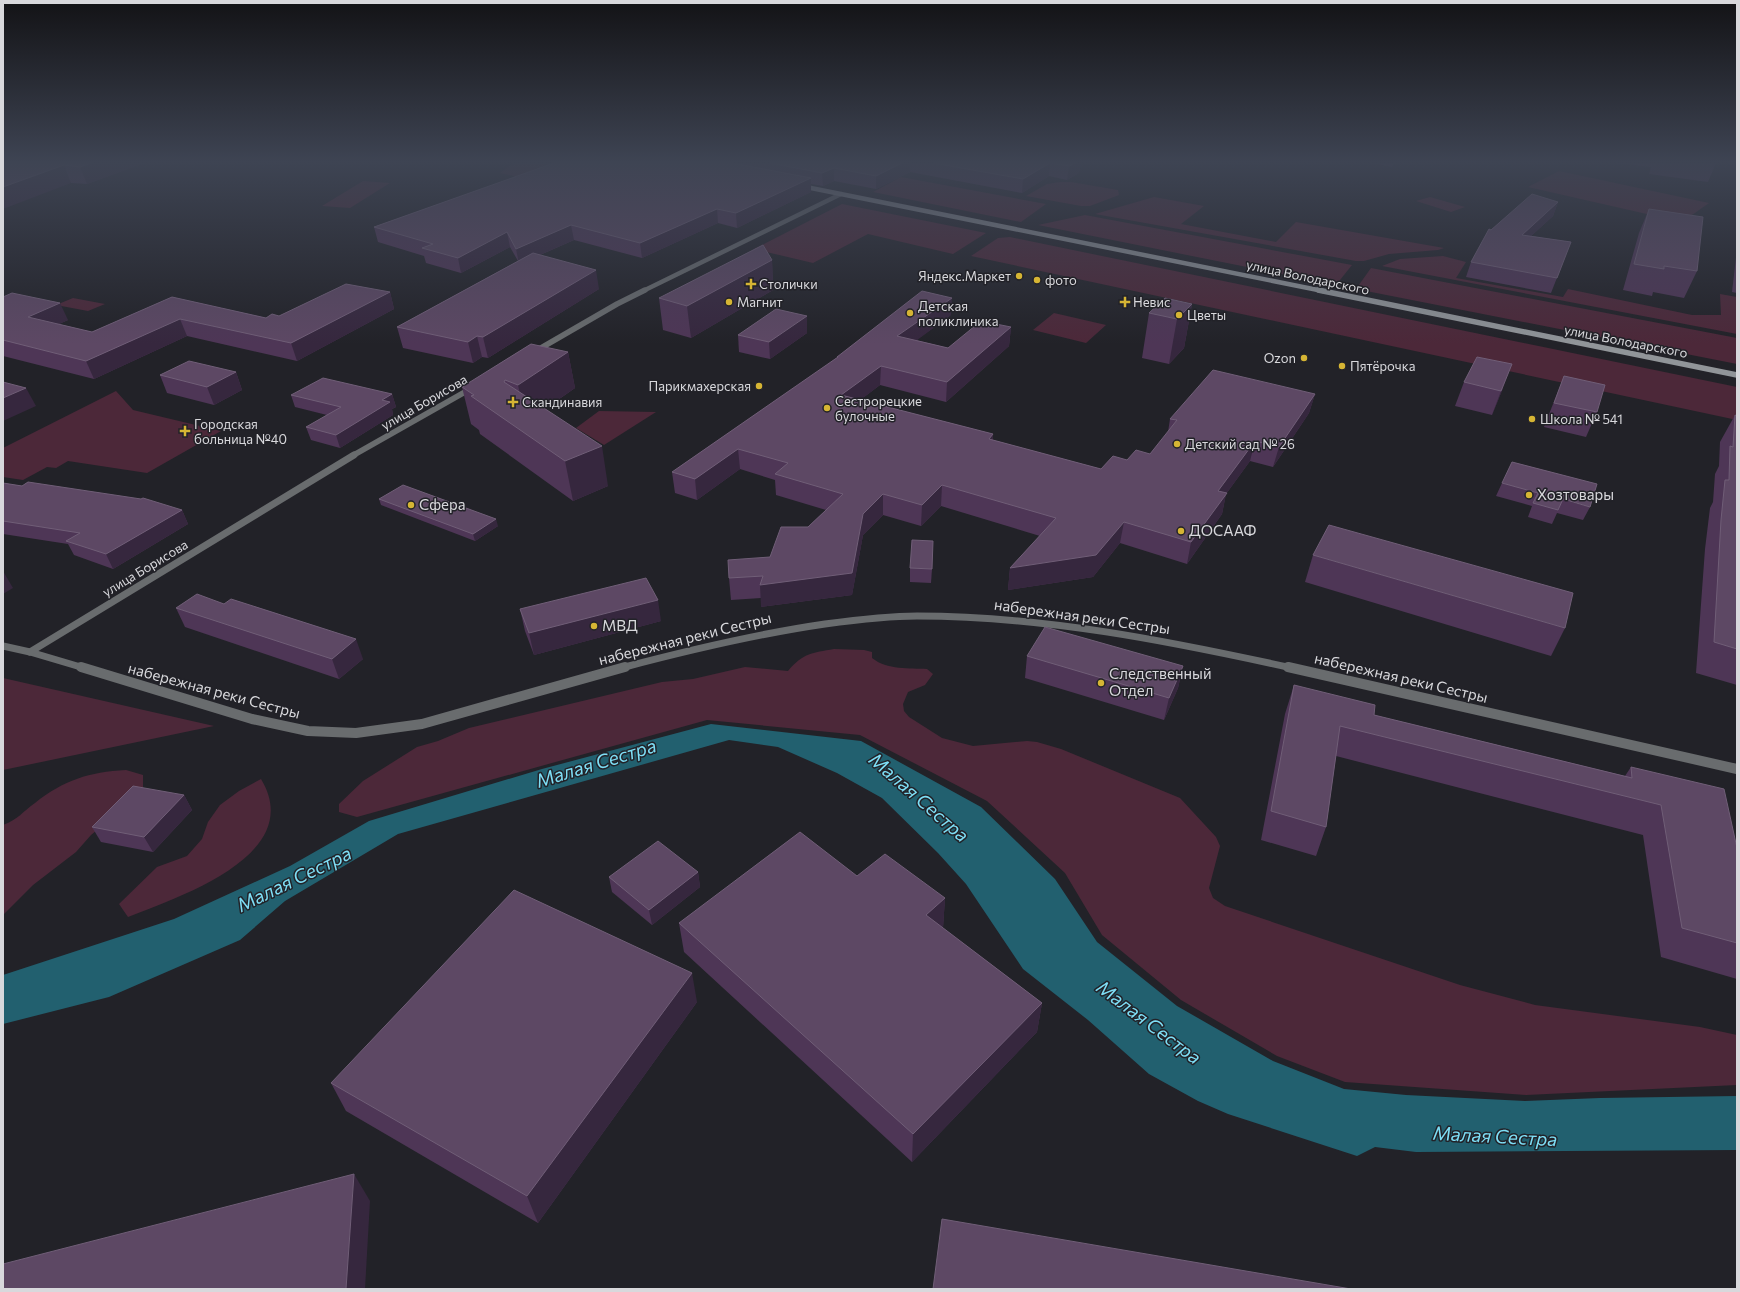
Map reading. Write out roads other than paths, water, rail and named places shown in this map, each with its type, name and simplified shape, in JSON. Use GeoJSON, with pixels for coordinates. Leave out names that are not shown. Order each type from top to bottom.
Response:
{"type":"FeatureCollection","features":[{"type":"Feature","properties":{"kind":"main road","name":"улица Володарского"},"geometry":{"type":"LineString","coordinates":[[986,223],[1737,375]]}},
{"type":"Feature","properties":{"kind":"street"},"geometry":{"type":"LineString","coordinates":[[527,356],[617,304],[781,223]]}},
{"type":"Feature","properties":{"kind":"street","name":"улица Борисова"},"geometry":{"type":"LineString","coordinates":[[30,652],[328,470],[481,383]]}},
{"type":"Feature","properties":{"kind":"street","name":"набережная реки Сестры"},"geometry":{"type":"LineString","coordinates":[[3,646],[30,652],[252,719],[308,731],[356,733],[422,724],[684,651],[776,631],[857,620],[916,616],[1030,622],[1128,635],[1242,657],[1737,769]]}},
{"type":"Feature","properties":{"kind":"water","name":"Малая Сестра"},"geometry":{"type":"Polygon","coordinates":[[[711,724],[861,741],[981,807],[1055,879],[1097,942],[1177,1006],[1273,1061],[1344,1089],[1406,1095],[1525,1101],[1600,1098],[1737,1096],[1737,1150],[1416,1152],[1375,1147],[1357,1156],[1228,1114],[1198,1101],[1149,1074],[1088,1020],[1023,969],[966,884],[938,853],[882,798],[837,773],[778,747],[729,740],[398,834],[285,901],[240,940],[109,997],[3,1024],[3,975],[174,919],[290,866],[369,821],[542,769],[711,724]]]}},
{"type":"Feature","properties":{"kind":"place","name":"Яндекс.Маркет"},"geometry":{"type":"Point","coordinates":[1019,276]}},
{"type":"Feature","properties":{"kind":"place","name":"фото"},"geometry":{"type":"Point","coordinates":[1037,280]}},
{"type":"Feature","properties":{"kind":"place","name":"Столички"},"geometry":{"type":"Point","coordinates":[751,284]}},
{"type":"Feature","properties":{"kind":"place","name":"Магнит"},"geometry":{"type":"Point","coordinates":[729,302]}},
{"type":"Feature","properties":{"kind":"place","name":"Невис"},"geometry":{"type":"Point","coordinates":[1125,302]}},
{"type":"Feature","properties":{"kind":"place","name":"Детская поликлиника"},"geometry":{"type":"Point","coordinates":[910,313]}},
{"type":"Feature","properties":{"kind":"place","name":"Цветы"},"geometry":{"type":"Point","coordinates":[1179,315]}},
{"type":"Feature","properties":{"kind":"place","name":"Ozon"},"geometry":{"type":"Point","coordinates":[1304,358]}},
{"type":"Feature","properties":{"kind":"place","name":"Пятёрочка"},"geometry":{"type":"Point","coordinates":[1342,366]}},
{"type":"Feature","properties":{"kind":"place","name":"Парикмахерская"},"geometry":{"type":"Point","coordinates":[759,386]}},
{"type":"Feature","properties":{"kind":"place","name":"Скандинавия"},"geometry":{"type":"Point","coordinates":[513,402]}},
{"type":"Feature","properties":{"kind":"place","name":"Сестрорецкие булочные"},"geometry":{"type":"Point","coordinates":[827,408]}},
{"type":"Feature","properties":{"kind":"place","name":"Школа № 541"},"geometry":{"type":"Point","coordinates":[1532,419]}},
{"type":"Feature","properties":{"kind":"place","name":"Городская больница №40"},"geometry":{"type":"Point","coordinates":[185,431]}},
{"type":"Feature","properties":{"kind":"place","name":"Детский сад № 26"},"geometry":{"type":"Point","coordinates":[1177,444]}},
{"type":"Feature","properties":{"kind":"place","name":"Хозтовары"},"geometry":{"type":"Point","coordinates":[1529,495]}},
{"type":"Feature","properties":{"kind":"place","name":"Сфера"},"geometry":{"type":"Point","coordinates":[411,505]}},
{"type":"Feature","properties":{"kind":"place","name":"ДОСААФ"},"geometry":{"type":"Point","coordinates":[1181,531]}},
{"type":"Feature","properties":{"kind":"place","name":"МВД"},"geometry":{"type":"Point","coordinates":[594,626]}},
{"type":"Feature","properties":{"kind":"place","name":"Следственный Отдел"},"geometry":{"type":"Point","coordinates":[1101,683]}}]}
